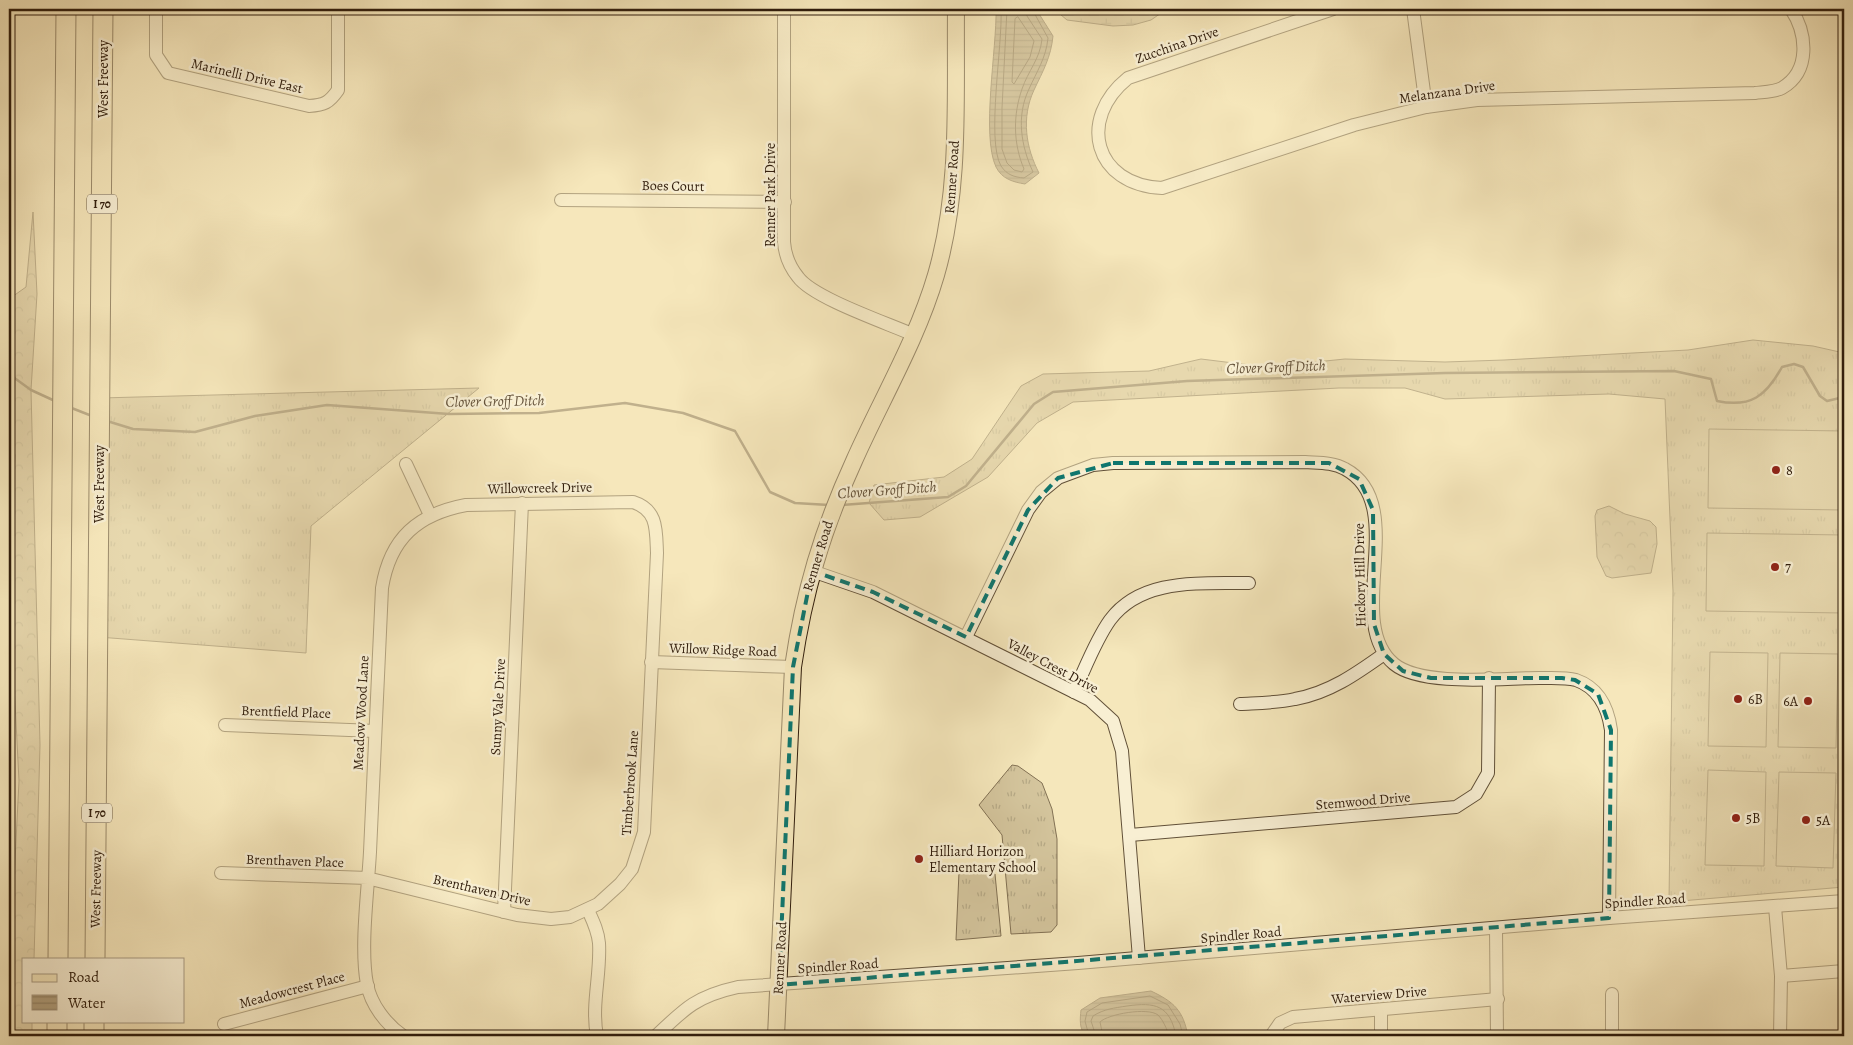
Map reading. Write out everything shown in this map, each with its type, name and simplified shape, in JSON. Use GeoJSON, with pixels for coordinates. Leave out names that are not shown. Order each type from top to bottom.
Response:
{"type":"FeatureCollection","features":[{"type":"Feature","properties":{"kind":"highway"},"geometry":{"type":"LineString","coordinates":[[58,958],[66,9]]}},
{"type":"Feature","properties":{"kind":"highway","name":"West Freeway"},"geometry":{"type":"LineString","coordinates":[[95,958],[103,9]]}},
{"type":"Feature","properties":{"kind":"highway"},"geometry":{"type":"LineString","coordinates":[[57,1022],[57,1036]]}},
{"type":"Feature","properties":{"kind":"highway"},"geometry":{"type":"LineString","coordinates":[[94,1022],[94,1036]]}},
{"type":"Feature","properties":{"kind":"main road","name":"Renner Road"},"geometry":{"type":"LineString","coordinates":[[776,1036],[793,667],[801,612],[820,543],[834,506],[914,335],[936,276],[950,211],[954,162],[956,9]]}},
{"type":"Feature","properties":{"kind":"street","name":"Marinelli Drive East"},"geometry":{"type":"LineString","coordinates":[[156,9],[156,55],[160,64],[168,73],[309,106],[322,105],[331,101],[338,90],[338,9]]}},
{"type":"Feature","properties":{"kind":"street","name":"Renner Park Drive"},"geometry":{"type":"LineString","coordinates":[[784,9],[785,252],[788,262],[798,278],[814,292],[914,335]]}},
{"type":"Feature","properties":{"kind":"street","name":"Zucchina Drive"},"geometry":{"type":"LineString","coordinates":[[1111,168],[1100,144],[1098,128],[1100,114],[1108,98],[1128,78],[1333,9]]}},
{"type":"Feature","properties":{"kind":"street"},"geometry":{"type":"LineString","coordinates":[[1413,9],[1426,108]]}},
{"type":"Feature","properties":{"kind":"street","name":"Melanzana Drive"},"geometry":{"type":"LineString","coordinates":[[1111,168],[1128,181],[1144,187],[1162,188],[1354,125],[1426,108],[1477,100],[1755,93],[1781,89],[1792,78],[1802,62],[1805,44],[1800,22],[1791,9]]}},
{"type":"Feature","properties":{"kind":"street","name":"Boes Court"},"geometry":{"type":"LineString","coordinates":[[561,200],[785,202]]}},
{"type":"Feature","properties":{"kind":"street","name":"Hickory Hill Drive"},"geometry":{"type":"LineString","coordinates":[[966,637],[1028,510],[1042,492],[1058,478],[1093,465],[1113,462],[1329,463],[1345,469],[1359,479],[1368,493],[1373,510],[1375,540],[1374,624],[1384,654]]}},
{"type":"Feature","properties":{"kind":"street"},"geometry":{"type":"LineString","coordinates":[[406,464],[430,515]]}},
{"type":"Feature","properties":{"kind":"street","name":"Willowcreek Drive"},"geometry":{"type":"LineString","coordinates":[[430,515],[466,505],[522,503],[633,502],[649,510]]}},
{"type":"Feature","properties":{"kind":"street","name":"Sunny Vale Drive"},"geometry":{"type":"LineString","coordinates":[[504,912],[522,503]]}},
{"type":"Feature","properties":{"kind":"street","name":"Timberbrook Lane"},"geometry":{"type":"LineString","coordinates":[[588,910],[606,898],[632,869],[640,846],[645,811],[657,553],[656,526],[654,517],[649,510]]}},
{"type":"Feature","properties":{"kind":"street","name":"Meadow Wood Lane"},"geometry":{"type":"LineString","coordinates":[[368,986],[365,967],[368,878],[382,588],[385,569],[403,536],[430,515]]}},
{"type":"Feature","properties":{"kind":"street","name":"Valley Crest Drive"},"geometry":{"type":"LineString","coordinates":[[812,571],[873,592],[966,637],[1090,700],[1113,721],[1122,751],[1139,958]]}},
{"type":"Feature","properties":{"kind":"street"},"geometry":{"type":"LineString","coordinates":[[1074,692],[1109,622],[1121,608],[1133,600],[1163,586],[1249,583]]}},
{"type":"Feature","properties":{"kind":"street"},"geometry":{"type":"LineString","coordinates":[[1240,704],[1295,700],[1332,688],[1384,654],[1404,671],[1430,678],[1575,680],[1598,694],[1605,705],[1611,730],[1609,918]]}},
{"type":"Feature","properties":{"kind":"street","name":"Willow Ridge Road"},"geometry":{"type":"LineString","coordinates":[[651,662],[793,667]]}},
{"type":"Feature","properties":{"kind":"street","name":"Stemwood Drive"},"geometry":{"type":"LineString","coordinates":[[1130,835],[1456,807],[1476,794],[1488,773],[1489,678]]}},
{"type":"Feature","properties":{"kind":"street","name":"Brentfield Place"},"geometry":{"type":"LineString","coordinates":[[225,725],[375,731]]}},
{"type":"Feature","properties":{"kind":"street","name":"Brenthaven Place"},"geometry":{"type":"LineString","coordinates":[[221,874],[368,878]]}},
{"type":"Feature","properties":{"kind":"street","name":"Brenthaven Drive"},"geometry":{"type":"LineString","coordinates":[[368,878],[504,912],[551,919],[570,916],[588,910]]}},
{"type":"Feature","properties":{"kind":"street","name":"Spindler Road"},"geometry":{"type":"LineString","coordinates":[[656,1036],[686,1007],[698,999],[738,987],[1139,958],[1609,918],[1844,901]]}},
{"type":"Feature","properties":{"kind":"street"},"geometry":{"type":"LineString","coordinates":[[1775,907],[1780,976],[1780,1036]]}},
{"type":"Feature","properties":{"kind":"street"},"geometry":{"type":"LineString","coordinates":[[588,910],[597,932],[599,944],[595,993],[596,1036]]}},
{"type":"Feature","properties":{"kind":"street"},"geometry":{"type":"LineString","coordinates":[[1496,928],[1497,1036]]}},
{"type":"Feature","properties":{"kind":"street"},"geometry":{"type":"LineString","coordinates":[[1780,976],[1844,971]]}},
{"type":"Feature","properties":{"kind":"street"},"geometry":{"type":"LineString","coordinates":[[368,986],[378,1011],[403,1036]]}},
{"type":"Feature","properties":{"kind":"street","name":"Meadowcrest Place"},"geometry":{"type":"LineString","coordinates":[[224,1024],[368,986]]}},
{"type":"Feature","properties":{"kind":"street"},"geometry":{"type":"LineString","coordinates":[[1612,994],[1612,1036]]}},
{"type":"Feature","properties":{"kind":"street","name":"Waterview Drive"},"geometry":{"type":"LineString","coordinates":[[1271,1036],[1280,1023],[1292,1017],[1498,999]]}},
{"type":"Feature","properties":{"kind":"street"},"geometry":{"type":"LineString","coordinates":[[1381,1036],[1382,1010]]}},
{"type":"Feature","properties":{"kind":"highlighted area"},"geometry":{"type":"Polygon","coordinates":[[[1113,463],[1329,463],[1359,479],[1373,510],[1374,624],[1384,654],[1403,671],[1431,678],[1562,678],[1575,680],[1598,694],[1611,730],[1609,918],[779,985],[793,667],[812,571],[873,592],[966,637],[1028,510],[1058,478],[1113,463]]]}},
{"type":"Feature","properties":{"kind":"green space"},"geometry":{"type":"Polygon","coordinates":[[[1054,9],[1167,9],[1151,20],[1133,25],[1113,26],[1067,20],[1054,9]]]}},
{"type":"Feature","properties":{"kind":"green space"},"geometry":{"type":"Polygon","coordinates":[[[33,212],[37,294],[31,390],[40,745],[34,958],[22,958],[22,1022],[32,1022],[32,1036],[9,1036],[9,915],[13,901],[19,781],[9,584],[15,455],[9,435],[9,299],[26,287],[33,212]]]}},
{"type":"Feature","properties":{"kind":"green space"},"geometry":{"type":"Polygon","coordinates":[[[1753,340],[1813,346],[1844,353],[1844,887],[1669,902],[1673,591],[1665,399],[1609,394],[1445,399],[1405,388],[1339,388],[1073,402],[1037,423],[988,477],[920,517],[884,520],[869,503],[874,485],[944,477],[972,459],[1021,386],[1043,374],[1149,371],[1201,359],[1266,367],[1345,359],[1445,362],[1504,360],[1688,350],[1753,340]]]}},
{"type":"Feature","properties":{"kind":"green space"},"geometry":{"type":"Polygon","coordinates":[[[479,388],[311,526],[306,653],[98,637],[100,398],[479,388]]]}},
{"type":"Feature","properties":{"kind":"green space","name":"8"},"geometry":{"type":"Polygon","coordinates":[[[1709,429],[1844,431],[1844,510],[1708,508],[1709,429]]]}},
{"type":"Feature","properties":{"kind":"green space"},"geometry":{"type":"Polygon","coordinates":[[[1609,506],[1625,514],[1650,521],[1656,527],[1657,544],[1651,573],[1612,578],[1606,576],[1597,557],[1595,516],[1597,510],[1609,506]]]}},
{"type":"Feature","properties":{"kind":"green space","name":"7"},"geometry":{"type":"Polygon","coordinates":[[[1707,533],[1844,535],[1844,613],[1706,611],[1707,533]]]}},
{"type":"Feature","properties":{"kind":"green space","name":"6B"},"geometry":{"type":"Polygon","coordinates":[[[1710,652],[1768,653],[1766,747],[1708,746],[1710,652]]]}},
{"type":"Feature","properties":{"kind":"green space","name":"6A"},"geometry":{"type":"Polygon","coordinates":[[[1780,653],[1838,654],[1836,748],[1778,747],[1780,653]]]}},
{"type":"Feature","properties":{"kind":"green space"},"geometry":{"type":"Polygon","coordinates":[[[1012,765],[1018,766],[1042,783],[1052,809],[1057,839],[1057,925],[1051,932],[1011,934],[1002,835],[979,805],[1012,765]]]}},
{"type":"Feature","properties":{"kind":"green space","name":"5B"},"geometry":{"type":"Polygon","coordinates":[[[1708,770],[1766,772],[1764,866],[1705,865],[1708,770]]]}},
{"type":"Feature","properties":{"kind":"green space","name":"5A"},"geometry":{"type":"Polygon","coordinates":[[[1779,772],[1836,773],[1833,868],[1776,866],[1779,772]]]}},
{"type":"Feature","properties":{"kind":"green space"},"geometry":{"type":"Polygon","coordinates":[[[959,872],[995,874],[1001,936],[956,940],[959,872]]]}},
{"type":"Feature","properties":{"kind":"water"},"geometry":{"type":"Polygon","coordinates":[[[996,9],[1036,9],[1053,36],[1048,57],[1027,111],[1028,143],[1039,173],[1025,184],[1012,181],[1001,174],[996,167],[992,153],[990,113],[996,9]]]}},
{"type":"Feature","properties":{"kind":"water"},"geometry":{"type":"Polygon","coordinates":[[[1151,991],[1166,999],[1176,1008],[1186,1027],[1188,1036],[1086,1036],[1082,1030],[1080,1024],[1081,1010],[1100,998],[1151,991]]]}},
{"type":"Feature","properties":{"kind":"waterway","name":"Clover Groff Ditch"},"geometry":{"type":"LineString","coordinates":[[842,505],[948,497],[966,486],[1034,404],[1053,392],[1187,381],[1445,373],[1674,371],[1711,379],[1717,401],[1739,403],[1756,398],[1770,386],[1782,367],[1794,364],[1803,367],[1820,396],[1827,401],[1844,397]]}},
{"type":"Feature","properties":{"kind":"waterway","name":"Clover Groff Ditch"},"geometry":{"type":"LineString","coordinates":[[9,374],[31,390],[55,401]]}},
{"type":"Feature","properties":{"kind":"waterway","name":"Clover Groff Ditch"},"geometry":{"type":"LineString","coordinates":[[107,421],[133,429],[195,432],[255,416],[327,405],[449,414],[539,413],[625,403],[683,413],[735,431],[770,492],[795,503],[829,505]]}},
{"type":"Feature","properties":{"kind":"waterway","name":"Clover Groff Ditch"},"geometry":{"type":"LineString","coordinates":[[69,407],[92,416]]}},
{"type":"Feature","properties":{"kind":"place","name":"8"},"geometry":{"type":"Point","coordinates":[1776,470]}},
{"type":"Feature","properties":{"kind":"place","name":"7"},"geometry":{"type":"Point","coordinates":[1775,567]}},
{"type":"Feature","properties":{"kind":"place","name":"6B"},"geometry":{"type":"Point","coordinates":[1738,699]}},
{"type":"Feature","properties":{"kind":"place","name":"6A"},"geometry":{"type":"Point","coordinates":[1808,701]}},
{"type":"Feature","properties":{"kind":"place","name":"5B"},"geometry":{"type":"Point","coordinates":[1736,818]}},
{"type":"Feature","properties":{"kind":"place","name":"5A"},"geometry":{"type":"Point","coordinates":[1806,820]}},
{"type":"Feature","properties":{"kind":"place","name":"Hilliard Horizon Elementary School"},"geometry":{"type":"Point","coordinates":[919,859]}}]}
